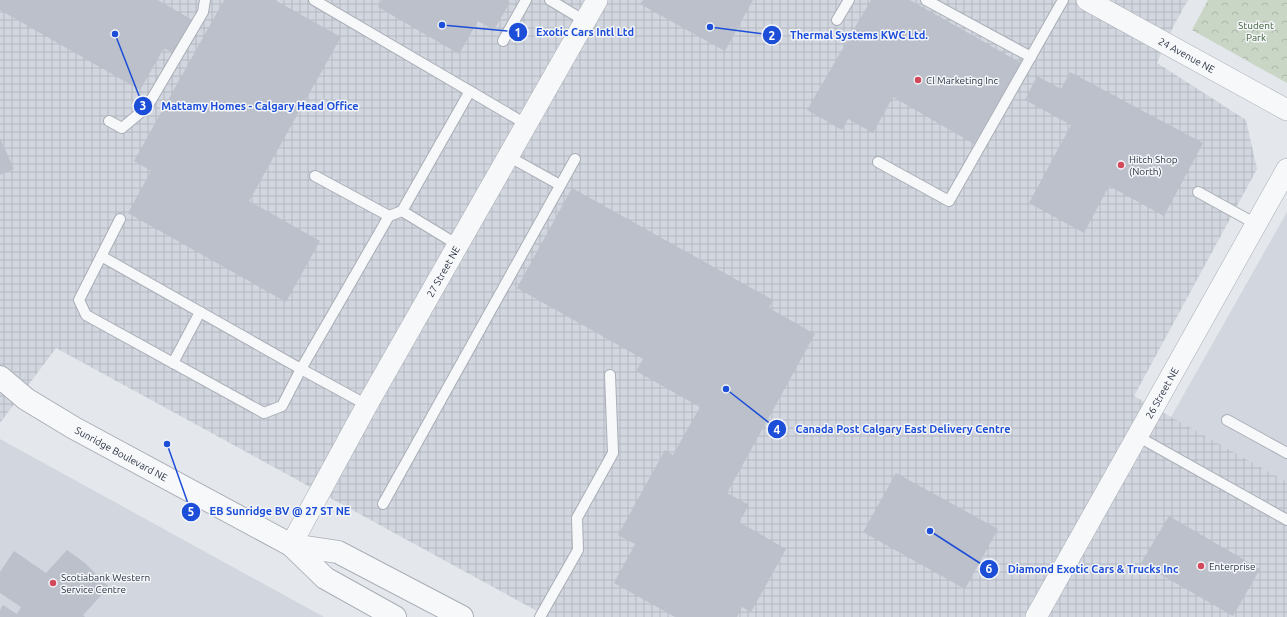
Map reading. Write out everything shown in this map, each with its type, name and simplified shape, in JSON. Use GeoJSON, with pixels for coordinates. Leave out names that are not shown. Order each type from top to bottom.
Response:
{"type":"FeatureCollection","features":[{"type":"Feature","properties":{"kind":"street","name":"27 Street NE"},"geometry":{"type":"LineString","coordinates":[[291,544],[367,405],[598,0]]}},
{"type":"Feature","properties":{"kind":"street","name":"24 Avenue NE"},"geometry":{"type":"LineString","coordinates":[[1087,0],[1287,110]]}},
{"type":"Feature","properties":{"kind":"street","name":"26 Street NE"},"geometry":{"type":"LineString","coordinates":[[1036,617],[1287,169]]}},
{"type":"Feature","properties":{"kind":"street","name":"Sunridge Boulevard NE"},"geometry":{"type":"LineString","coordinates":[[0,377],[26,399],[74,428],[291,544],[325,578],[395,617]]}},
{"type":"Feature","properties":{"kind":"street","name":"Sunridge Boulevard NE"},"geometry":{"type":"LineString","coordinates":[[291,544],[338,552],[462,617]]}},
{"type":"Feature","properties":{"kind":"lane"},"geometry":{"type":"LineString","coordinates":[[109,121],[122,128],[147,107],[203,12],[205,0]]}},
{"type":"Feature","properties":{"kind":"lane"},"geometry":{"type":"LineString","coordinates":[[314,0],[526,124]]}},
{"type":"Feature","properties":{"kind":"lane"},"geometry":{"type":"LineString","coordinates":[[503,41],[526,0]]}},
{"type":"Feature","properties":{"kind":"lane"},"geometry":{"type":"LineString","coordinates":[[550,0],[585,21]]}},
{"type":"Feature","properties":{"kind":"lane"},"geometry":{"type":"LineString","coordinates":[[837,20],[849,0]]}},
{"type":"Feature","properties":{"kind":"lane"},"geometry":{"type":"LineString","coordinates":[[926,0],[1031,57]]}},
{"type":"Feature","properties":{"kind":"lane"},"geometry":{"type":"LineString","coordinates":[[878,162],[949,201],[1063,0]]}},
{"type":"Feature","properties":{"kind":"lane"},"geometry":{"type":"LineString","coordinates":[[120,219],[79,300],[86,316],[264,413],[282,406],[301,369],[389,216],[402,211],[470,91]]}},
{"type":"Feature","properties":{"kind":"lane"},"geometry":{"type":"LineString","coordinates":[[508,156],[560,185]]}},
{"type":"Feature","properties":{"kind":"lane"},"geometry":{"type":"LineString","coordinates":[[383,504],[575,159]]}},
{"type":"Feature","properties":{"kind":"lane"},"geometry":{"type":"LineString","coordinates":[[315,176],[389,216]]}},
{"type":"Feature","properties":{"kind":"lane"},"geometry":{"type":"LineString","coordinates":[[1198,192],[1256,224]]}},
{"type":"Feature","properties":{"kind":"lane"},"geometry":{"type":"LineString","coordinates":[[402,211],[458,245]]}},
{"type":"Feature","properties":{"kind":"lane"},"geometry":{"type":"LineString","coordinates":[[100,256],[367,405]]}},
{"type":"Feature","properties":{"kind":"lane"},"geometry":{"type":"LineString","coordinates":[[173,363],[200,312]]}},
{"type":"Feature","properties":{"kind":"lane"},"geometry":{"type":"LineString","coordinates":[[540,617],[578,550],[578,518],[613,453],[610,375]]}},
{"type":"Feature","properties":{"kind":"lane"},"geometry":{"type":"LineString","coordinates":[[1227,420],[1287,453]]}},
{"type":"Feature","properties":{"kind":"lane"},"geometry":{"type":"LineString","coordinates":[[1137,436],[1287,520]]}},
{"type":"Feature","properties":{"kind":"shaded area"},"geometry":{"type":"Polygon","coordinates":[[[0,0],[1188,0],[1174,25],[1157,63],[1246,120],[1257,169],[1134,396],[1287,482],[1287,617],[548,617],[56,348],[0,423],[0,0]]]}},
{"type":"Feature","properties":{"kind":"shaded area"},"geometry":{"type":"Polygon","coordinates":[[[1287,212],[1287,482],[1171,417],[1287,212]]]}},
{"type":"Feature","properties":{"kind":"shaded area"},"geometry":{"type":"Polygon","coordinates":[[[0,439],[324,617],[0,617],[0,439]]]}},
{"type":"Feature","properties":{"kind":"green space","name":"Student Park"},"geometry":{"type":"Polygon","coordinates":[[[1208,0],[1287,0],[1287,83],[1192,30],[1208,0]]]}},
{"type":"Feature","properties":{"kind":"building"},"geometry":{"type":"Polygon","coordinates":[[[0,0],[158,0],[194,21],[175,54],[164,48],[140,90],[0,10],[0,0]]]}},
{"type":"Feature","properties":{"kind":"building"},"geometry":{"type":"Polygon","coordinates":[[[224,0],[275,0],[341,37],[249,201],[320,241],[286,302],[128,213],[151,171],[134,161],[224,0]]]}},
{"type":"Feature","properties":{"kind":"building"},"geometry":{"type":"Polygon","coordinates":[[[382,0],[507,0],[510,2],[494,30],[478,21],[459,54],[378,7],[382,0]]]}},
{"type":"Feature","properties":{"kind":"building"},"geometry":{"type":"Polygon","coordinates":[[[643,0],[753,0],[725,51],[640,4],[643,0]]]}},
{"type":"Feature","properties":{"kind":"building","name":"Cl Marketing Inc"},"geometry":{"type":"Polygon","coordinates":[[[871,0],[910,0],[1021,63],[974,144],[893,97],[873,133],[848,119],[842,130],[807,110],[871,0]]]}},
{"type":"Feature","properties":{"kind":"building","name":"Hitch Shop (North)"},"geometry":{"type":"Polygon","coordinates":[[[1070,72],[1203,143],[1164,216],[1109,186],[1084,233],[1029,203],[1071,125],[1025,100],[1037,76],[1061,89],[1070,72]]]}},
{"type":"Feature","properties":{"kind":"building"},"geometry":{"type":"Polygon","coordinates":[[[0,138],[14,169],[0,175],[0,138]]]}},
{"type":"Feature","properties":{"kind":"building"},"geometry":{"type":"Polygon","coordinates":[[[572,188],[773,300],[769,308],[815,334],[727,493],[749,505],[739,522],[786,549],[751,612],[742,607],[737,617],[675,617],[614,583],[635,544],[618,535],[665,450],[673,455],[700,407],[636,371],[643,359],[517,288],[572,188]]]}},
{"type":"Feature","properties":{"kind":"building"},"geometry":{"type":"Polygon","coordinates":[[[896,473],[998,529],[965,589],[863,532],[896,473]]]}},
{"type":"Feature","properties":{"kind":"building","name":"Enterprise"},"geometry":{"type":"Polygon","coordinates":[[[1169,516],[1260,569],[1233,616],[1141,563],[1169,516]]]}},
{"type":"Feature","properties":{"kind":"building","name":"Scotiabank Western Service Centre"},"geometry":{"type":"Polygon","coordinates":[[[67,550],[85,563],[109,587],[83,615],[85,617],[0,617],[0,610],[3,605],[17,614],[21,607],[0,593],[0,572],[14,551],[46,573],[67,550]]]}},
{"type":"Feature","properties":{"kind":"place","name":"Exotic Cars Intl Ltd"},"geometry":{"type":"Point","coordinates":[442,25]}},
{"type":"Feature","properties":{"kind":"place","name":"Thermal Systems KWC Ltd."},"geometry":{"type":"Point","coordinates":[710,27]}},
{"type":"Feature","properties":{"kind":"place","name":"Mattamy Homes - Calgary Head Office"},"geometry":{"type":"Point","coordinates":[115,34]}},
{"type":"Feature","properties":{"kind":"place","name":"Cl Marketing Inc"},"geometry":{"type":"Point","coordinates":[918,80]}},
{"type":"Feature","properties":{"kind":"place","name":"Hitch Shop (North)"},"geometry":{"type":"Point","coordinates":[1121,165]}},
{"type":"Feature","properties":{"kind":"place","name":"Canada Post Calgary East Delivery Centre"},"geometry":{"type":"Point","coordinates":[726,389]}},
{"type":"Feature","properties":{"kind":"place","name":"EB Sunridge BV @ 27 ST NE"},"geometry":{"type":"Point","coordinates":[167,444]}},
{"type":"Feature","properties":{"kind":"place","name":"Diamond Exotic Cars & Trucks Inc"},"geometry":{"type":"Point","coordinates":[930,531]}},
{"type":"Feature","properties":{"kind":"place","name":"Enterprise"},"geometry":{"type":"Point","coordinates":[1201,566]}},
{"type":"Feature","properties":{"kind":"place","name":"Scotiabank Western Service Centre"},"geometry":{"type":"Point","coordinates":[53,583]}}]}
